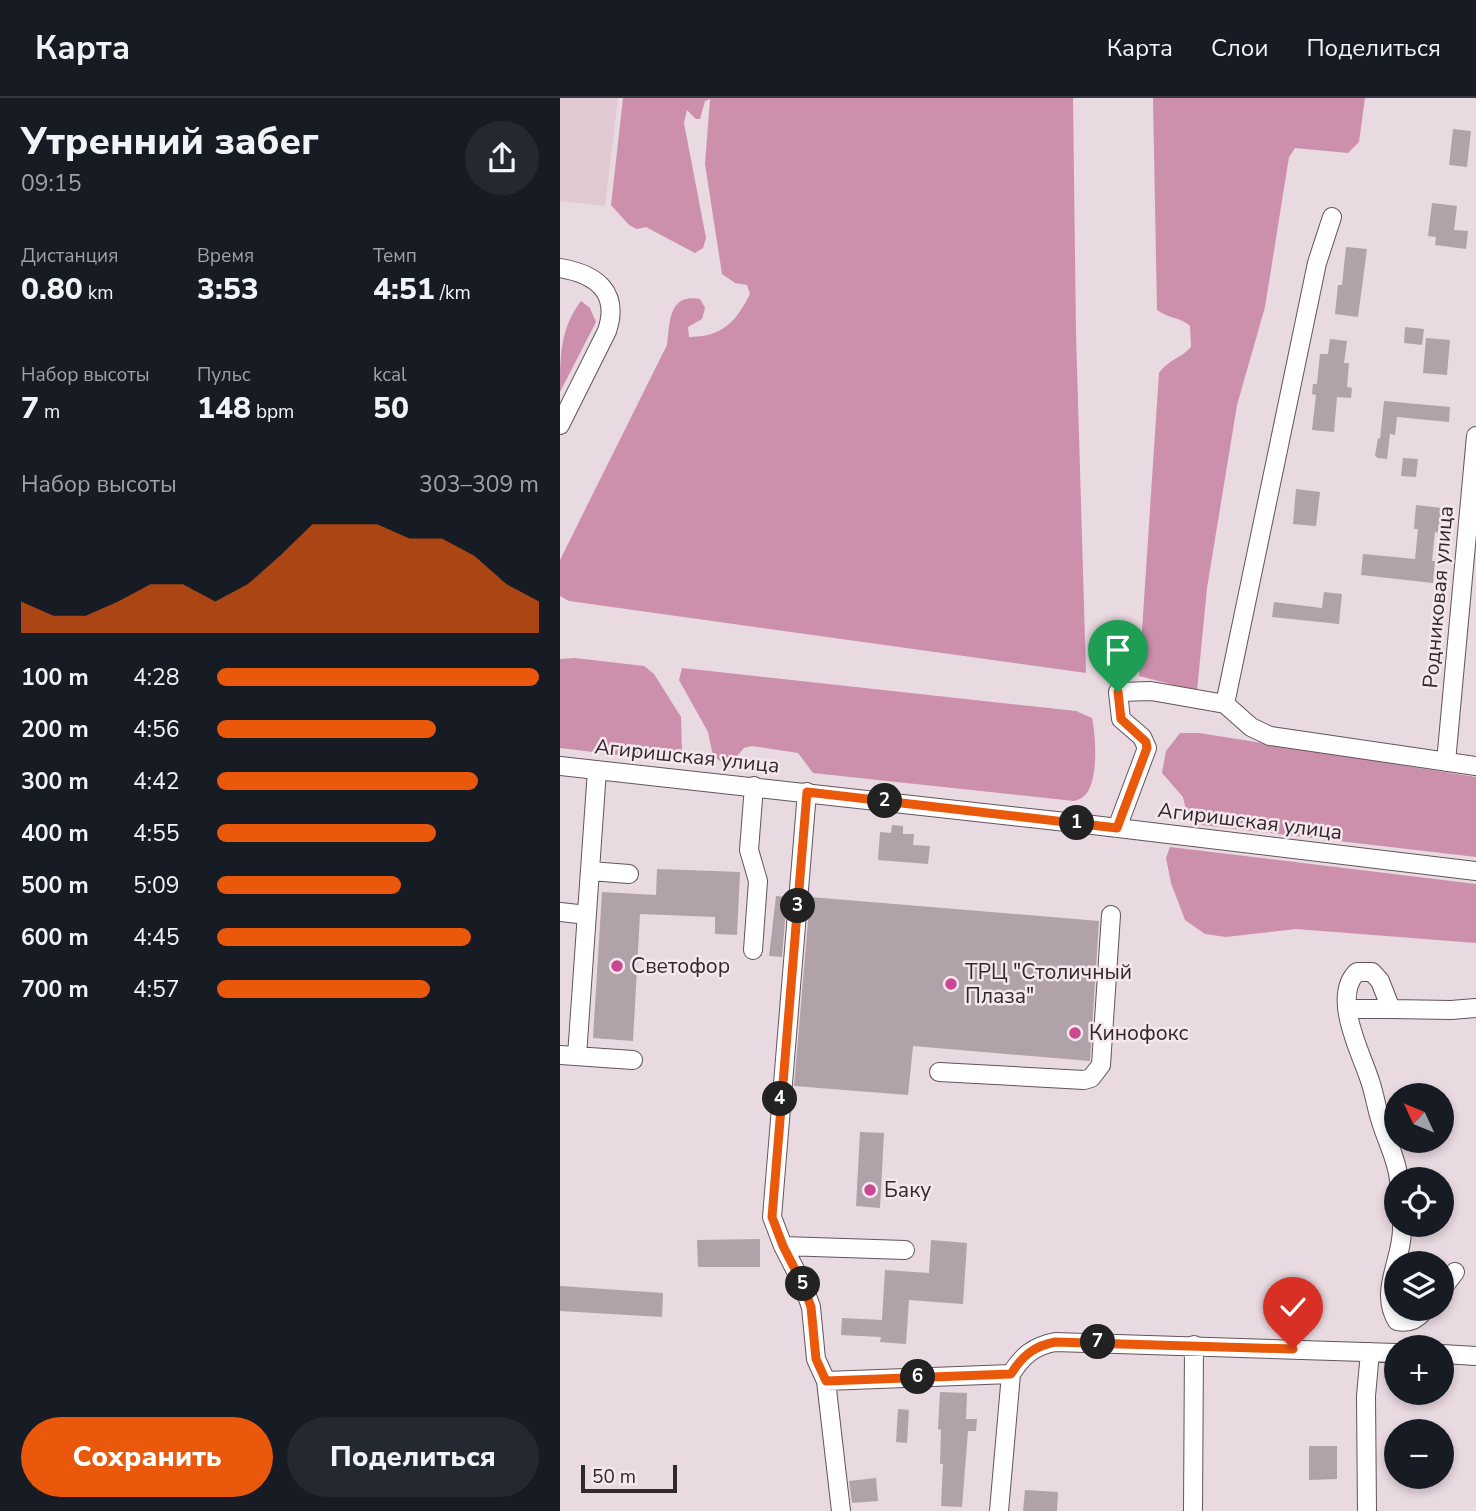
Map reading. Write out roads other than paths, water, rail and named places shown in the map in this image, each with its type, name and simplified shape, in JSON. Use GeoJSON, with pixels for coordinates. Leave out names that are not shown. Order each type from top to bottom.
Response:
{"type":"FeatureCollection","features":[{"type":"Feature","properties":{"kind":"street"},"geometry":{"type":"LineString","coordinates":[[1225,704],[1317,262],[1332,216]]}},
{"type":"Feature","properties":{"kind":"street"},"geometry":{"type":"LineString","coordinates":[[560,268],[587,275],[599,284],[612,306],[612,317],[560,425]]}},
{"type":"Feature","properties":{"kind":"street","name":"Родниковая улица"},"geometry":{"type":"LineString","coordinates":[[1446,762],[1476,436]]}},
{"type":"Feature","properties":{"kind":"street"},"geometry":{"type":"LineString","coordinates":[[1117,828],[1147,748],[1146,742],[1121,719],[1118,692],[1151,691],[1225,704],[1251,727],[1270,736],[1476,766]]}},
{"type":"Feature","properties":{"kind":"street","name":"Агиришская улица"},"geometry":{"type":"LineString","coordinates":[[560,766],[807,792],[1476,871]]}},
{"type":"Feature","properties":{"kind":"street"},"geometry":{"type":"LineString","coordinates":[[597,770],[587,915],[569,1056],[633,1060]]}},
{"type":"Feature","properties":{"kind":"street"},"geometry":{"type":"LineString","coordinates":[[753,950],[758,881],[750,850],[754,786]]}},
{"type":"Feature","properties":{"kind":"street"},"geometry":{"type":"LineString","coordinates":[[807,792],[772,1217],[811,1307],[816,1359],[826,1381],[841,1511]]}},
{"type":"Feature","properties":{"kind":"street"},"geometry":{"type":"LineString","coordinates":[[590,871],[629,874]]}},
{"type":"Feature","properties":{"kind":"street"},"geometry":{"type":"LineString","coordinates":[[560,912],[587,915]]}},
{"type":"Feature","properties":{"kind":"street"},"geometry":{"type":"LineString","coordinates":[[939,1072],[1084,1080],[1091,1078],[1101,1065],[1111,915]]}},
{"type":"Feature","properties":{"kind":"street"},"geometry":{"type":"LineString","coordinates":[[1391,1009],[1376,976],[1366,971],[1357,972],[1351,978],[1347,1009],[1358,1054],[1369,1075],[1381,1123],[1398,1167]]}},
{"type":"Feature","properties":{"kind":"street"},"geometry":{"type":"LineString","coordinates":[[1347,1009],[1476,1008]]}},
{"type":"Feature","properties":{"kind":"street"},"geometry":{"type":"LineString","coordinates":[[783,1246],[905,1250]]}},
{"type":"Feature","properties":{"kind":"street"},"geometry":{"type":"LineString","coordinates":[[999,1511],[1011,1374],[1027,1353],[1039,1345],[1055,1342],[1194,1345],[1384,1353]]}},
{"type":"Feature","properties":{"kind":"street"},"geometry":{"type":"LineString","coordinates":[[1193,1511],[1194,1345]]}},
{"type":"Feature","properties":{"kind":"street"},"geometry":{"type":"LineString","coordinates":[[1367,1511],[1366,1396],[1370,1352]]}},
{"type":"Feature","properties":{"kind":"street"},"geometry":{"type":"LineString","coordinates":[[1454,1355],[1476,1356]]}},
{"type":"Feature","properties":{"kind":"street"},"geometry":{"type":"LineString","coordinates":[[826,1381],[1011,1374]]}},
{"type":"Feature","properties":{"kind":"place","name":"Светофор"},"geometry":{"type":"Point","coordinates":[617,966]}},
{"type":"Feature","properties":{"kind":"place","name":"ТРЦ \"Столичный Плаза\""},"geometry":{"type":"Point","coordinates":[951,984]}},
{"type":"Feature","properties":{"kind":"place","name":"Кинофокс"},"geometry":{"type":"Point","coordinates":[1075,1033]}},
{"type":"Feature","properties":{"kind":"place","name":"Баку"},"geometry":{"type":"Point","coordinates":[870,1190]}}]}
